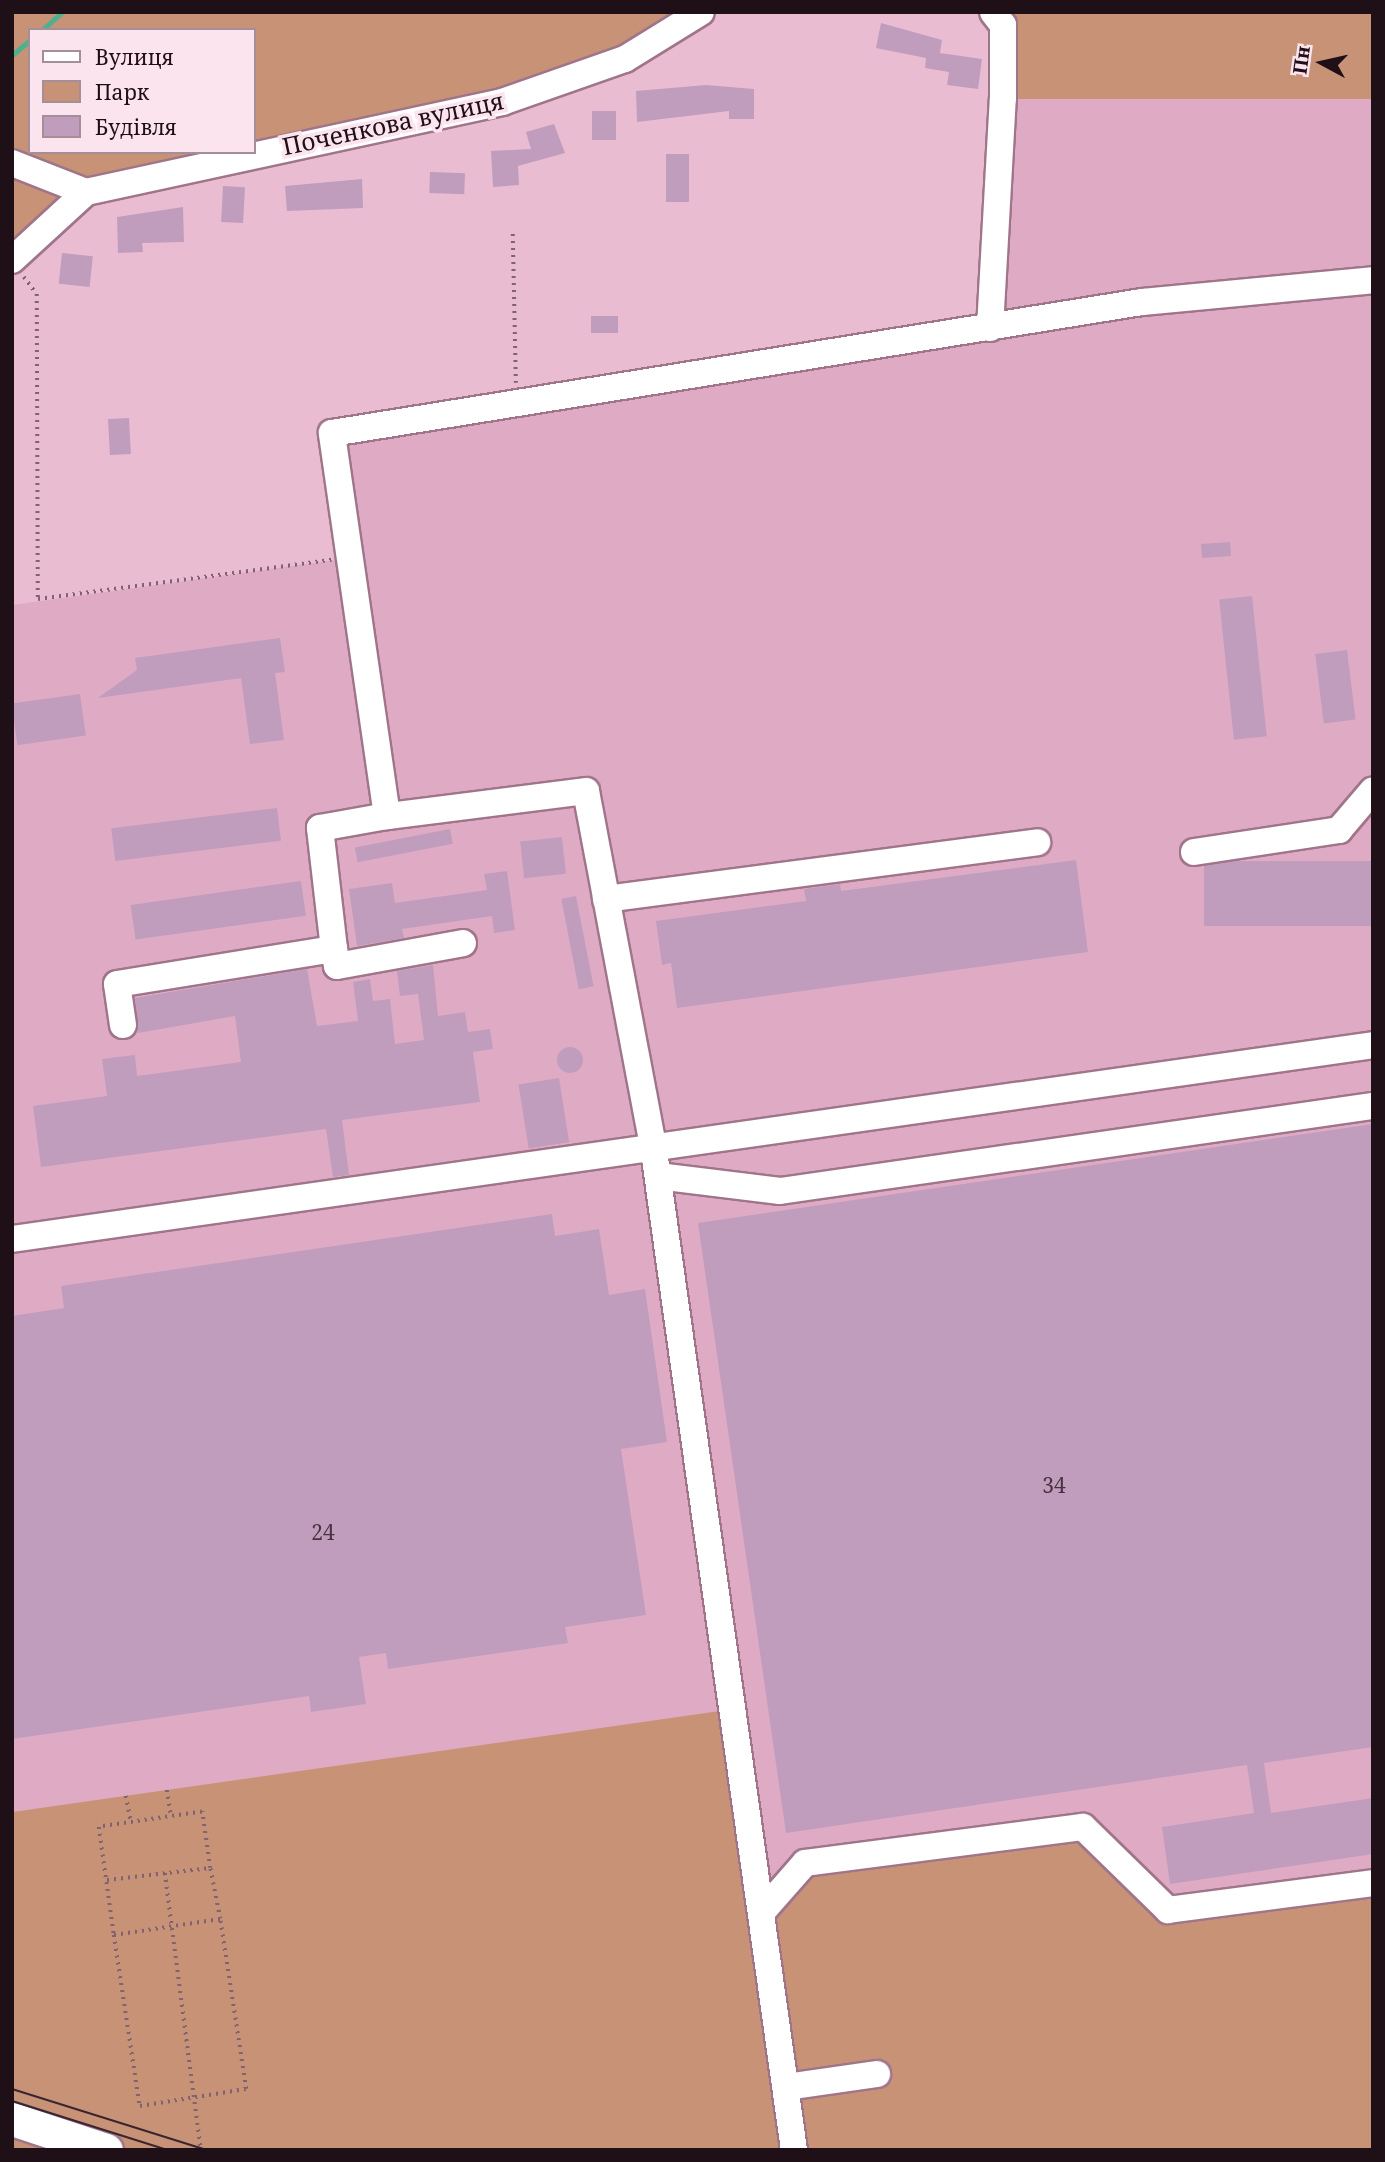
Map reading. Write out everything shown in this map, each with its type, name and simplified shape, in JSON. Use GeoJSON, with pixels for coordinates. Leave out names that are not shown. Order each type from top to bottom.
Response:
{"type":"FeatureCollection","features":[{"type":"Feature","properties":{"kind":"main road"},"geometry":{"type":"LineString","coordinates":[[12,2119],[106,2150]]}},
{"type":"Feature","properties":{"kind":"street","name":"Поченкова вулиця"},"geometry":{"type":"LineString","coordinates":[[86,191],[502,102],[625,60],[701,12]]}},
{"type":"Feature","properties":{"kind":"street"},"geometry":{"type":"LineString","coordinates":[[990,328],[1003,98],[1003,25],[993,12]]}},
{"type":"Feature","properties":{"kind":"street"},"geometry":{"type":"LineString","coordinates":[[12,163],[86,191],[16,266]]}},
{"type":"Feature","properties":{"kind":"street"},"geometry":{"type":"LineString","coordinates":[[387,816],[332,433],[516,399],[1196,295],[1373,280]]}},
{"type":"Feature","properties":{"kind":"street"},"geometry":{"type":"LineString","coordinates":[[1194,852],[1339,830],[1373,790]]}},
{"type":"Feature","properties":{"kind":"street"},"geometry":{"type":"LineString","coordinates":[[463,943],[337,966],[320,828],[387,816],[586,791],[656,1163],[794,2150]]}},
{"type":"Feature","properties":{"kind":"street"},"geometry":{"type":"LineString","coordinates":[[606,899],[1037,842]]}},
{"type":"Feature","properties":{"kind":"street"},"geometry":{"type":"LineString","coordinates":[[123,1025],[117,984],[334,949]]}},
{"type":"Feature","properties":{"kind":"street"},"geometry":{"type":"LineString","coordinates":[[12,1239],[656,1163],[1373,1045]]}},
{"type":"Feature","properties":{"kind":"street"},"geometry":{"type":"LineString","coordinates":[[656,1163],[780,1191],[1373,1106]]}},
{"type":"Feature","properties":{"kind":"street"},"geometry":{"type":"LineString","coordinates":[[762,1912],[806,1863],[1083,1827],[1168,1910],[1373,1883]]}},
{"type":"Feature","properties":{"kind":"street"},"geometry":{"type":"LineString","coordinates":[[786,2087],[877,2074]]}},
{"type":"Feature","properties":{"kind":"path"},"geometry":{"type":"LineString","coordinates":[[513,234],[516,399]]}},
{"type":"Feature","properties":{"kind":"path"},"geometry":{"type":"LineString","coordinates":[[16,266],[37,294],[38,599],[349,558]]}},
{"type":"Feature","properties":{"kind":"path"},"geometry":{"type":"LineString","coordinates":[[167,1790],[171,1816]]}},
{"type":"Feature","properties":{"kind":"path"},"geometry":{"type":"LineString","coordinates":[[126,1796],[131,1822]]}},
{"type":"Feature","properties":{"kind":"path"},"geometry":{"type":"LineString","coordinates":[[202,1812],[246,2089],[140,2106],[99,1827],[171,1816],[202,1812]]}},
{"type":"Feature","properties":{"kind":"path"},"geometry":{"type":"LineString","coordinates":[[107,1880],[210,1868]]}},
{"type":"Feature","properties":{"kind":"path"},"geometry":{"type":"LineString","coordinates":[[164,1873],[201,2150]]}},
{"type":"Feature","properties":{"kind":"path"},"geometry":{"type":"LineString","coordinates":[[114,1935],[220,1919]]}},
{"type":"Feature","properties":{"kind":"shaded area"},"geometry":{"type":"Polygon","coordinates":[[[1373,95],[1373,1883],[1168,1910],[762,1912],[733,1710],[12,1812],[12,605],[349,558],[332,433],[990,328],[1003,98],[1373,95]]]}},
{"type":"Feature","properties":{"kind":"green space"},"geometry":{"type":"Polygon","coordinates":[[[12,12],[668,12],[669,32],[625,59],[502,102],[87,191],[12,260],[12,12]]]}},
{"type":"Feature","properties":{"kind":"green space"},"geometry":{"type":"Polygon","coordinates":[[[993,12],[1373,12],[1373,99],[993,99],[993,12]]]}},
{"type":"Feature","properties":{"kind":"green space"},"geometry":{"type":"Polygon","coordinates":[[[734,1709],[762,1911],[806,1863],[1083,1827],[1168,1910],[1373,1883],[1373,2150],[12,2150],[12,1812],[734,1709]]]}},
{"type":"Feature","properties":{"kind":"building"},"geometry":{"type":"Polygon","coordinates":[[[881,23],[942,40],[940,53],[982,59],[978,89],[947,85],[949,72],[925,68],[926,58],[876,48],[881,23]]]}},
{"type":"Feature","properties":{"kind":"building"},"geometry":{"type":"Polygon","coordinates":[[[706,85],[754,89],[754,119],[729,119],[729,111],[637,122],[636,91],[706,85]]]}},
{"type":"Feature","properties":{"kind":"building"},"geometry":{"type":"Polygon","coordinates":[[[592,111],[616,111],[616,140],[592,140],[592,111]]]}},
{"type":"Feature","properties":{"kind":"building"},"geometry":{"type":"Polygon","coordinates":[[[554,124],[565,153],[518,166],[519,185],[493,187],[491,151],[531,149],[526,132],[554,124]]]}},
{"type":"Feature","properties":{"kind":"building"},"geometry":{"type":"Polygon","coordinates":[[[666,154],[689,154],[689,202],[666,202],[666,154]]]}},
{"type":"Feature","properties":{"kind":"building"},"geometry":{"type":"Polygon","coordinates":[[[430,172],[465,173],[464,194],[429,193],[430,172]]]}},
{"type":"Feature","properties":{"kind":"building"},"geometry":{"type":"Polygon","coordinates":[[[362,179],[363,208],[287,211],[285,186],[362,179]]]}},
{"type":"Feature","properties":{"kind":"building"},"geometry":{"type":"Polygon","coordinates":[[[223,186],[245,187],[243,223],[221,222],[223,186]]]}},
{"type":"Feature","properties":{"kind":"building"},"geometry":{"type":"Polygon","coordinates":[[[183,207],[184,242],[142,243],[143,252],[118,253],[117,217],[183,207]]]}},
{"type":"Feature","properties":{"kind":"building"},"geometry":{"type":"Polygon","coordinates":[[[62,253],[93,256],[90,287],[59,284],[62,253]]]}},
{"type":"Feature","properties":{"kind":"building"},"geometry":{"type":"Polygon","coordinates":[[[591,316],[618,316],[618,333],[591,333],[591,316]]]}},
{"type":"Feature","properties":{"kind":"building"},"geometry":{"type":"Polygon","coordinates":[[[129,418],[131,454],[110,455],[108,419],[129,418]]]}},
{"type":"Feature","properties":{"kind":"building"},"geometry":{"type":"Polygon","coordinates":[[[1230,542],[1231,556],[1202,558],[1201,544],[1230,542]]]}},
{"type":"Feature","properties":{"kind":"building"},"geometry":{"type":"Polygon","coordinates":[[[1252,596],[1267,736],[1234,740],[1219,599],[1252,596]]]}},
{"type":"Feature","properties":{"kind":"building"},"geometry":{"type":"Polygon","coordinates":[[[280,638],[285,672],[275,673],[284,740],[250,744],[241,678],[98,698],[137,670],[135,658],[280,638]]]}},
{"type":"Feature","properties":{"kind":"building"},"geometry":{"type":"Polygon","coordinates":[[[1347,650],[1356,719],[1324,723],[1315,654],[1347,650]]]}},
{"type":"Feature","properties":{"kind":"building"},"geometry":{"type":"Polygon","coordinates":[[[80,694],[86,736],[18,745],[12,704],[80,694]]]}},
{"type":"Feature","properties":{"kind":"building"},"geometry":{"type":"Polygon","coordinates":[[[277,808],[281,841],[115,861],[111,828],[277,808]]]}},
{"type":"Feature","properties":{"kind":"building"},"geometry":{"type":"Polygon","coordinates":[[[450,829],[453,844],[358,862],[355,848],[450,829]]]}},
{"type":"Feature","properties":{"kind":"building"},"geometry":{"type":"Polygon","coordinates":[[[562,837],[566,874],[524,878],[520,841],[562,837]]]}},
{"type":"Feature","properties":{"kind":"building"},"geometry":{"type":"Polygon","coordinates":[[[1076,860],[1088,952],[677,1008],[671,963],[662,965],[656,921],[806,901],[804,889],[840,884],[841,891],[1076,860]]]}},
{"type":"Feature","properties":{"kind":"building"},"geometry":{"type":"Polygon","coordinates":[[[1204,861],[1373,861],[1373,926],[1204,926],[1204,861]]]}},
{"type":"Feature","properties":{"kind":"building"},"geometry":{"type":"Polygon","coordinates":[[[507,871],[515,930],[494,933],[492,916],[402,929],[404,938],[357,946],[349,889],[392,883],[395,903],[487,890],[484,874],[507,871]]]}},
{"type":"Feature","properties":{"kind":"building"},"geometry":{"type":"Polygon","coordinates":[[[301,881],[306,916],[136,940],[131,905],[301,881]]]}},
{"type":"Feature","properties":{"kind":"building"},"geometry":{"type":"Polygon","coordinates":[[[576,896],[594,986],[579,989],[561,899],[576,896]]]}},
{"type":"Feature","properties":{"kind":"building"},"geometry":{"type":"Polygon","coordinates":[[[433,965],[438,1016],[465,1012],[468,1032],[490,1029],[493,1049],[473,1052],[480,1102],[342,1120],[349,1175],[333,1177],[326,1129],[41,1167],[33,1106],[107,1096],[102,1059],[135,1055],[137,1076],[241,1062],[235,1016],[138,1033],[135,998],[307,969],[317,1026],[358,1021],[353,982],[370,979],[373,1001],[390,999],[395,1044],[424,1040],[418,994],[400,996],[397,971],[433,965]]]}},
{"type":"Feature","properties":{"kind":"building"},"geometry":{"type":"Polygon","coordinates":[[[570,1047],[579,1051],[583,1060],[579,1069],[570,1073],[561,1069],[557,1060],[561,1051],[570,1047]]]}},
{"type":"Feature","properties":{"kind":"building"},"geometry":{"type":"Polygon","coordinates":[[[559,1078],[569,1142],[529,1149],[519,1084],[559,1078]]]}},
{"type":"Feature","properties":{"kind":"building"},"geometry":{"type":"Polygon","coordinates":[[[1373,1124],[1373,1747],[1264,1763],[1271,1813],[1373,1798],[1373,1854],[1170,1884],[1162,1827],[1254,1813],[1247,1765],[786,1833],[698,1223],[1373,1124]]]}},
{"type":"Feature","properties":{"kind":"building"},"geometry":{"type":"Polygon","coordinates":[[[552,1214],[555,1236],[599,1229],[609,1295],[645,1289],[667,1442],[621,1449],[646,1615],[565,1627],[568,1643],[388,1669],[386,1653],[359,1657],[366,1704],[311,1712],[309,1696],[12,1739],[12,1316],[64,1308],[61,1286],[552,1214]]]}},
{"type":"Feature","properties":{"kind":"waterway"},"geometry":{"type":"LineString","coordinates":[[44,28],[62,12]]}},
{"type":"Feature","properties":{"kind":"waterway"},"geometry":{"type":"LineString","coordinates":[[12,55],[28,42]]}},
{"type":"Feature","properties":{"kind":"tram line"},"geometry":{"type":"LineString","coordinates":[[12,2089],[207,2150]]}},
{"type":"Feature","properties":{"kind":"tram line"},"geometry":{"type":"LineString","coordinates":[[12,2101],[167,2150]]}}]}
